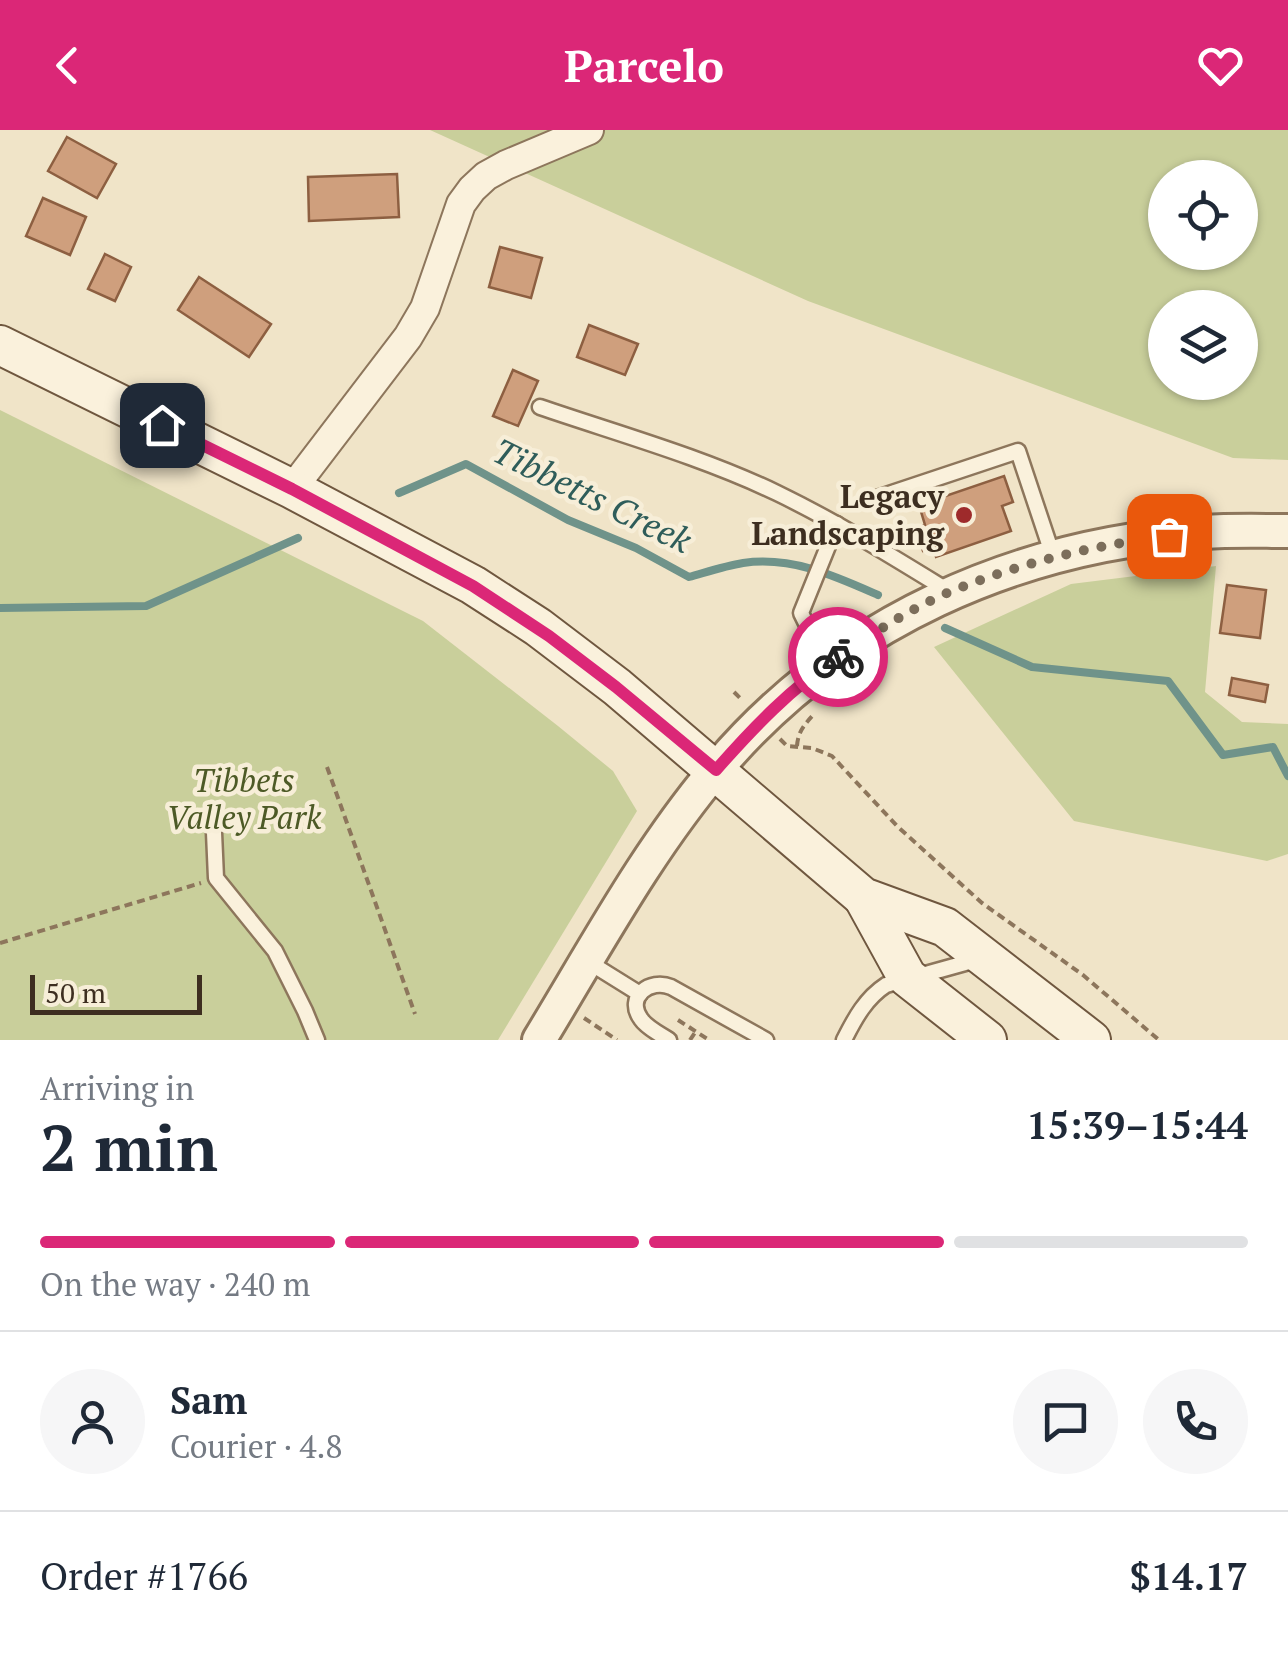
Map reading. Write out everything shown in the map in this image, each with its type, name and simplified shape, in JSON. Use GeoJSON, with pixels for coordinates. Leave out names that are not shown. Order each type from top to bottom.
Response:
{"type":"FeatureCollection","features":[{"type":"Feature","properties":{"kind":"main road"},"geometry":{"type":"LineString","coordinates":[[0,345],[292,489],[473,586],[538,627],[716,770],[863,897],[907,977],[987,1040]]}},
{"type":"Feature","properties":{"kind":"main road"},"geometry":{"type":"LineString","coordinates":[[863,897],[945,927],[1091,1040]]}},
{"type":"Feature","properties":{"kind":"street"},"geometry":{"type":"LineString","coordinates":[[292,489],[408,337],[424,308],[461,204],[472,190],[506,165],[590,130]]}},
{"type":"Feature","properties":{"kind":"street"},"geometry":{"type":"LineString","coordinates":[[539,1040],[676,823],[716,770],[762,721],[826,665],[885,626],[950,592],[1053,556],[1132,540],[1288,530]]}},
{"type":"Feature","properties":{"kind":"lane"},"geometry":{"type":"LineString","coordinates":[[540,407],[774,492],[950,592]]}},
{"type":"Feature","properties":{"kind":"lane"},"geometry":{"type":"LineString","coordinates":[[877,498],[1018,451],[1053,556]]}},
{"type":"Feature","properties":{"kind":"lane"},"geometry":{"type":"LineString","coordinates":[[826,665],[802,613],[836,524]]}},
{"type":"Feature","properties":{"kind":"lane"},"geometry":{"type":"LineString","coordinates":[[213,810],[216,878],[275,951],[317,1040]]}},
{"type":"Feature","properties":{"kind":"lane"},"geometry":{"type":"LineString","coordinates":[[844,1040],[856,1016],[886,984],[984,958]]}},
{"type":"Feature","properties":{"kind":"lane"},"geometry":{"type":"LineString","coordinates":[[587,961],[640,994]]}},
{"type":"Feature","properties":{"kind":"lane"},"geometry":{"type":"LineString","coordinates":[[668,1040],[641,1019],[637,1011],[640,994],[646,988],[663,984],[766,1040]]}},
{"type":"Feature","properties":{"kind":"path"},"geometry":{"type":"LineString","coordinates":[[796,746],[802,727],[824,705]]}},
{"type":"Feature","properties":{"kind":"path"},"geometry":{"type":"LineString","coordinates":[[787,746],[812,748],[832,756],[897,826],[982,903],[1083,975],[1159,1040]]}},
{"type":"Feature","properties":{"kind":"path"},"geometry":{"type":"LineString","coordinates":[[327,767],[415,1014]]}},
{"type":"Feature","properties":{"kind":"path"},"geometry":{"type":"LineString","coordinates":[[0,943],[216,878]]}},
{"type":"Feature","properties":{"kind":"path"},"geometry":{"type":"LineString","coordinates":[[584,1018],[617,1040]]}},
{"type":"Feature","properties":{"kind":"path"},"geometry":{"type":"LineString","coordinates":[[678,1020],[709,1040]]}},
{"type":"Feature","properties":{"kind":"path"},"geometry":{"type":"LineString","coordinates":[[690,1040],[696,1031]]}},
{"type":"Feature","properties":{"kind":"green space"},"geometry":{"type":"Polygon","coordinates":[[[430,130],[1288,130],[1288,460],[1233,458],[808,301],[430,130]]]}},
{"type":"Feature","properties":{"kind":"green space","name":"Tibbets Valley Park"},"geometry":{"type":"Polygon","coordinates":[[[0,410],[423,621],[613,771],[637,811],[498,1040],[0,1040],[0,410]]]}},
{"type":"Feature","properties":{"kind":"green space"},"geometry":{"type":"Polygon","coordinates":[[[1216,566],[1205,692],[1242,722],[1288,724],[1288,854],[1267,861],[1074,821],[934,647],[1071,584],[1216,566]]]}},
{"type":"Feature","properties":{"kind":"building"},"geometry":{"type":"Polygon","coordinates":[[[67,137],[116,164],[97,198],[48,171],[67,137]]]}},
{"type":"Feature","properties":{"kind":"building"},"geometry":{"type":"Polygon","coordinates":[[[397,174],[399,217],[309,221],[308,177],[397,174]]]}},
{"type":"Feature","properties":{"kind":"building"},"geometry":{"type":"Polygon","coordinates":[[[43,198],[86,217],[70,255],[26,236],[43,198]]]}},
{"type":"Feature","properties":{"kind":"building"},"geometry":{"type":"Polygon","coordinates":[[[500,247],[542,258],[531,298],[489,287],[500,247]]]}},
{"type":"Feature","properties":{"kind":"building"},"geometry":{"type":"Polygon","coordinates":[[[105,254],[131,267],[115,301],[88,289],[105,254]]]}},
{"type":"Feature","properties":{"kind":"building"},"geometry":{"type":"Polygon","coordinates":[[[199,277],[271,324],[249,357],[178,310],[199,277]]]}},
{"type":"Feature","properties":{"kind":"building"},"geometry":{"type":"Polygon","coordinates":[[[589,325],[638,344],[625,375],[577,357],[589,325]]]}},
{"type":"Feature","properties":{"kind":"building"},"geometry":{"type":"Polygon","coordinates":[[[513,370],[538,381],[518,426],[493,416],[513,370]]]}},
{"type":"Feature","properties":{"kind":"building","name":"Legacy Landscaping"},"geometry":{"type":"Polygon","coordinates":[[[1004,476],[1013,502],[1002,506],[1011,531],[936,557],[933,548],[923,551],[915,528],[925,525],[919,505],[1004,476]]]}},
{"type":"Feature","properties":{"kind":"building"},"geometry":{"type":"Polygon","coordinates":[[[1227,585],[1266,590],[1260,638],[1220,633],[1227,585]]]}},
{"type":"Feature","properties":{"kind":"building"},"geometry":{"type":"Polygon","coordinates":[[[1232,678],[1268,685],[1265,702],[1229,695],[1232,678]]]}},
{"type":"Feature","properties":{"kind":"waterway","name":"Tibbetts Creek"},"geometry":{"type":"LineString","coordinates":[[399,493],[466,464],[568,520],[636,548],[689,577],[743,563],[779,562],[829,575],[878,595]]}},
{"type":"Feature","properties":{"kind":"waterway","name":"Tibbetts Creek"},"geometry":{"type":"LineString","coordinates":[[0,608],[146,606],[298,538]]}},
{"type":"Feature","properties":{"kind":"waterway","name":"Tibbetts Creek"},"geometry":{"type":"LineString","coordinates":[[945,628],[1032,667],[1168,681],[1223,755],[1273,747],[1288,776]]}},
{"type":"Feature","properties":{"kind":"way so far"},"geometry":{"type":"LineString","coordinates":[[838,657],[885,626],[950,592],[1053,556],[1169,536]]}},
{"type":"Feature","properties":{"kind":"place","name":"Legacy Landscaping"},"geometry":{"type":"Point","coordinates":[964,515]}},
{"type":"Feature","properties":{"kind":"route"},"geometry":{"type":"LineString","coordinates":[[162,425],[473,586],[538,627],[716,770],[788,696],[838,657]]}}]}
